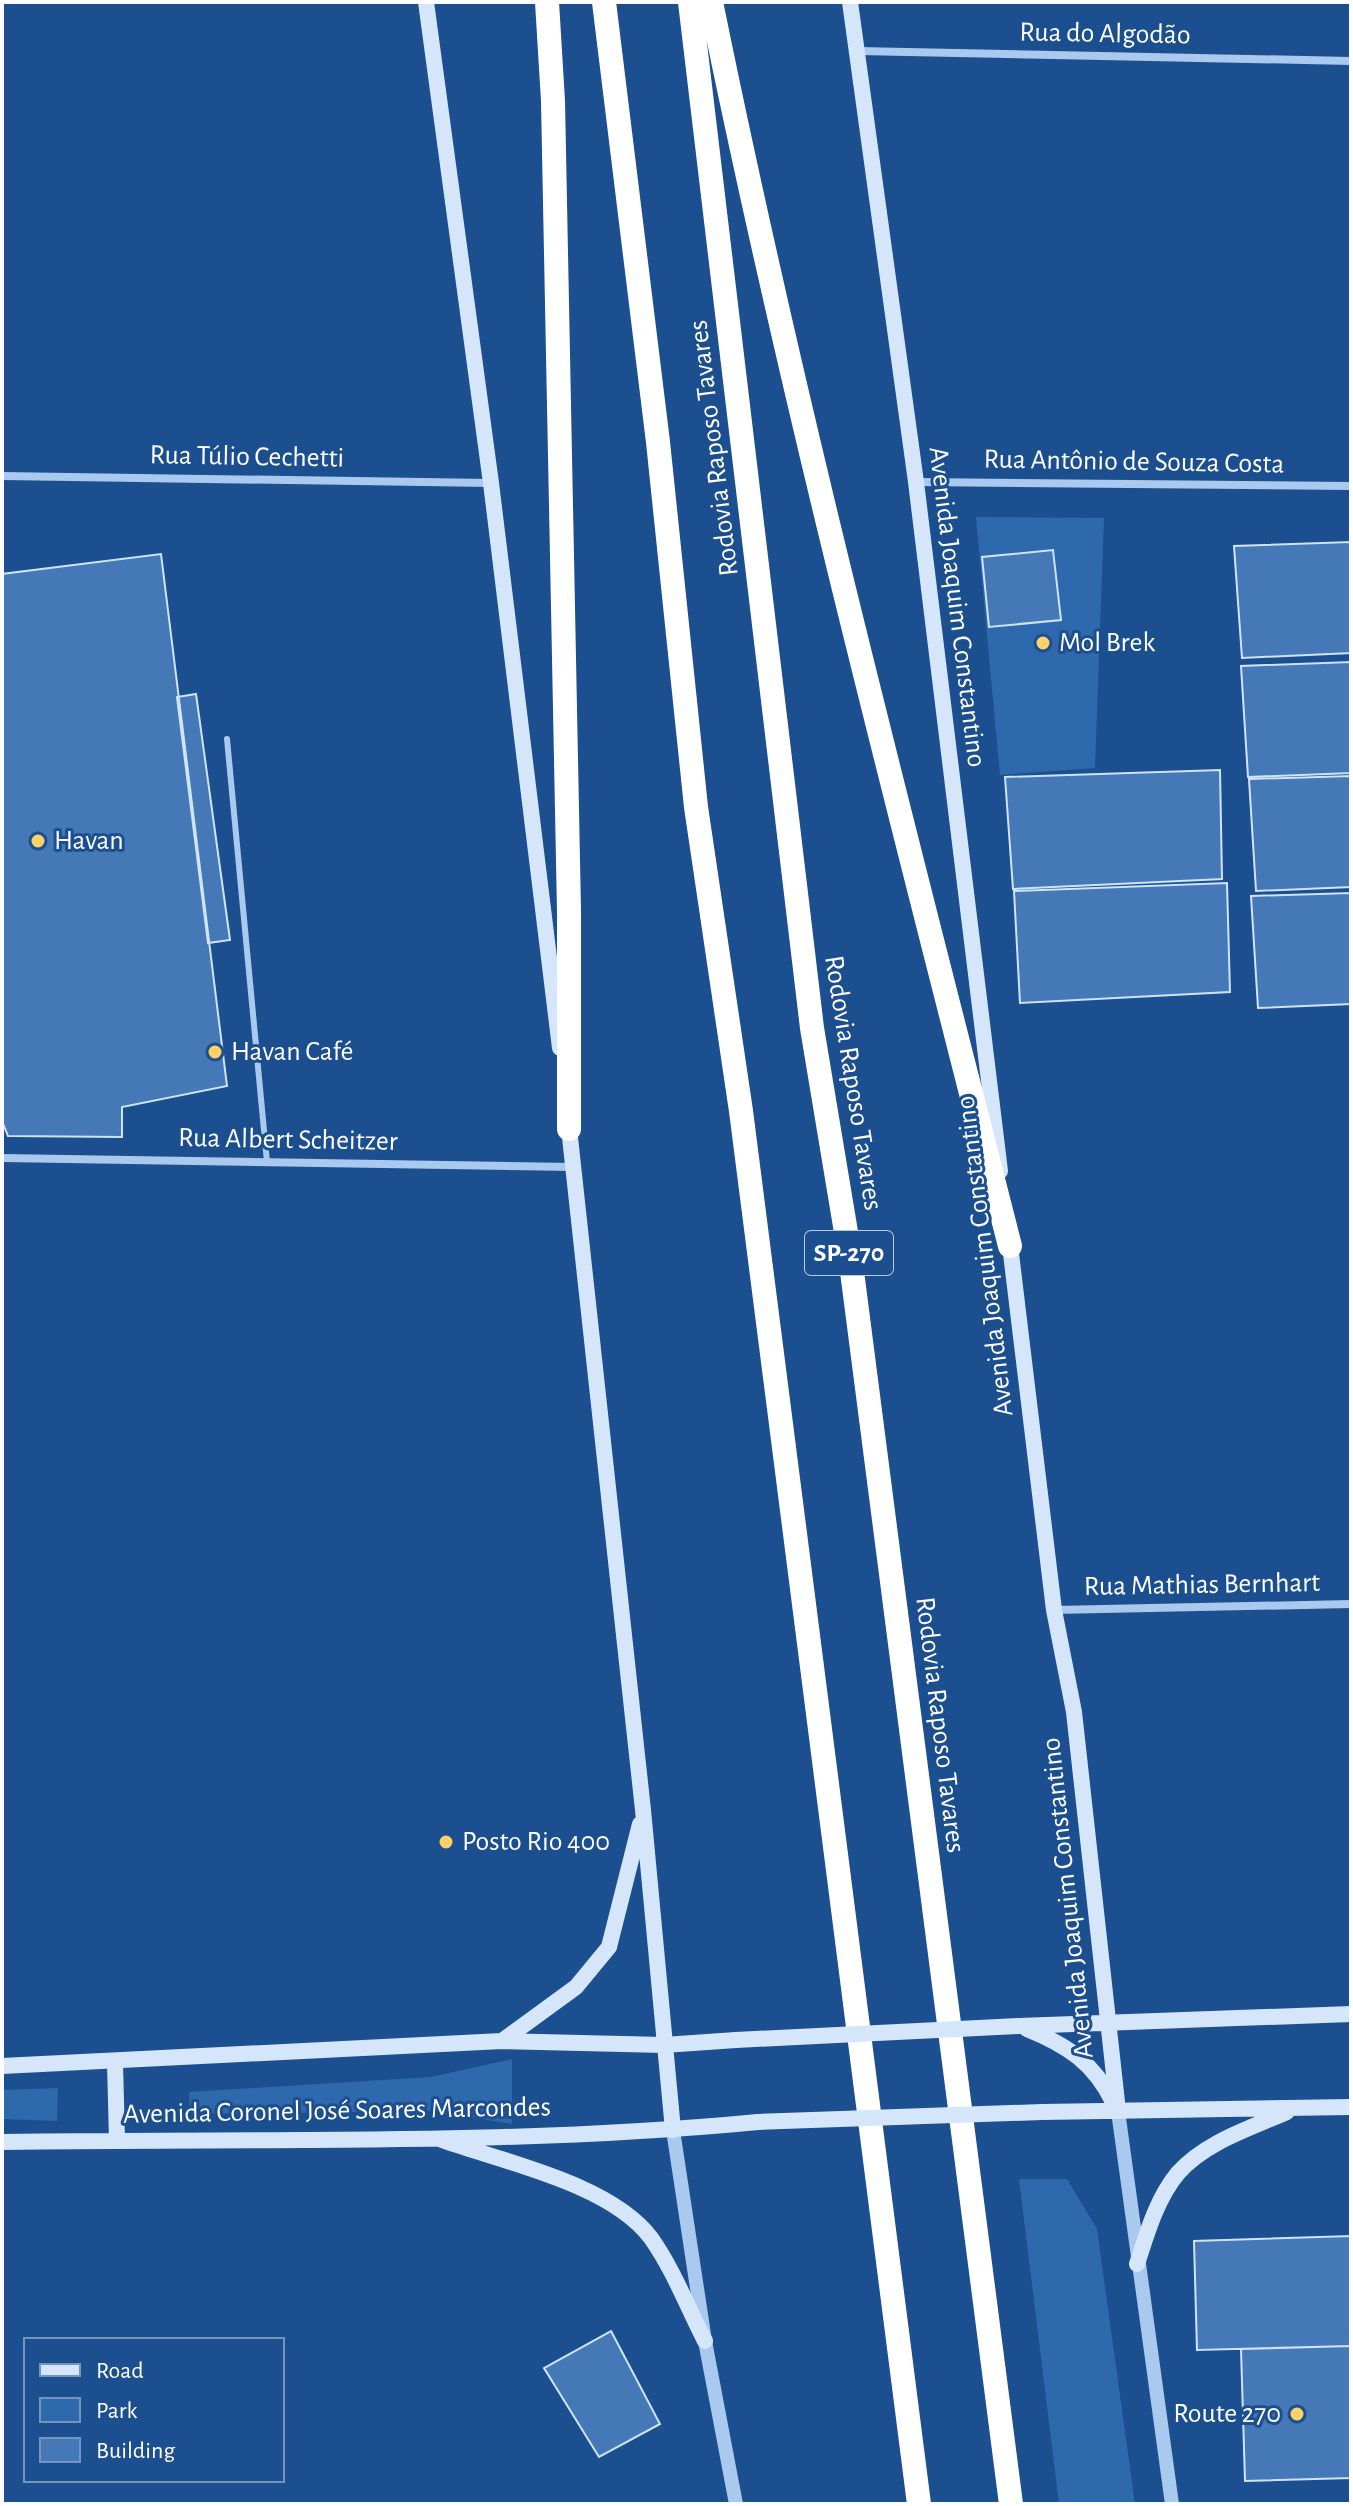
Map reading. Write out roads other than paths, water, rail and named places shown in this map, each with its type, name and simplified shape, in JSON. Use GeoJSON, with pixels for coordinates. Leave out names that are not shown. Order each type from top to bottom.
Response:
{"type":"FeatureCollection","features":[{"type":"Feature","properties":{"kind":"highway"},"geometry":{"type":"LineString","coordinates":[[547,2],[554,117],[569,879],[569,1129]]}},
{"type":"Feature","properties":{"kind":"highway","name":"Rodovia Raposo Tavares"},"geometry":{"type":"LineString","coordinates":[[604,2],[658,442],[696,807],[741,1111],[919,2504]]}},
{"type":"Feature","properties":{"kind":"highway","name":"Rodovia Raposo Tavares"},"geometry":{"type":"LineString","coordinates":[[690,2],[812,1028],[850,1256],[1011,2504]]}},
{"type":"Feature","properties":{"kind":"highway"},"geometry":{"type":"LineString","coordinates":[[711,2],[787,351],[1010,1246]]}},
{"type":"Feature","properties":{"kind":"main road"},"geometry":{"type":"LineString","coordinates":[[426,2],[491,483],[574,1167],[643,1810],[673,2130]]}},
{"type":"Feature","properties":{"kind":"main road","name":"Avenida Joaquim Constantino"},"geometry":{"type":"LineString","coordinates":[[850,2],[916,482],[1054,1610],[1074,1712],[1118,2111]]}},
{"type":"Feature","properties":{"kind":"main road"},"geometry":{"type":"LineString","coordinates":[[502,2041],[576,1987],[609,1947],[643,1810]]}},
{"type":"Feature","properties":{"kind":"main road"},"geometry":{"type":"LineString","coordinates":[[1019,2026],[1351,2014]]}},
{"type":"Feature","properties":{"kind":"main road"},"geometry":{"type":"LineString","coordinates":[[1019,2026],[1054,2040],[1082,2057],[1104,2083],[1118,2111],[1351,2107]]}},
{"type":"Feature","properties":{"kind":"main road","name":"Avenida Coronel José Soares Marcondes"},"geometry":{"type":"LineString","coordinates":[[2,2066],[115,2063],[502,2041],[664,2045],[1019,2026]]}},
{"type":"Feature","properties":{"kind":"main road"},"geometry":{"type":"LineString","coordinates":[[115,2063],[117,2140]]}},
{"type":"Feature","properties":{"kind":"main road"},"geometry":{"type":"LineString","coordinates":[[1137,2264],[1154,2213],[1179,2172],[1222,2140],[1295,2108]]}},
{"type":"Feature","properties":{"kind":"main road","name":"Avenida Coronel José Soares Marcondes"},"geometry":{"type":"LineString","coordinates":[[2,2142],[433,2137],[673,2130],[758,2122],[1118,2111]]}},
{"type":"Feature","properties":{"kind":"main road"},"geometry":{"type":"LineString","coordinates":[[433,2137],[584,2189],[619,2209],[650,2237],[705,2341]]}},
{"type":"Feature","properties":{"kind":"street","name":"Rua do Algodão"},"geometry":{"type":"LineString","coordinates":[[858,51],[1351,61]]}},
{"type":"Feature","properties":{"kind":"street","name":"Rua Túlio Cechetti"},"geometry":{"type":"LineString","coordinates":[[2,476],[491,483]]}},
{"type":"Feature","properties":{"kind":"street","name":"Rua Antônio de Souza Costa"},"geometry":{"type":"LineString","coordinates":[[916,482],[1351,486]]}},
{"type":"Feature","properties":{"kind":"street","name":"Rua Albert Scheitzer"},"geometry":{"type":"LineString","coordinates":[[2,1158],[574,1167]]}},
{"type":"Feature","properties":{"kind":"street","name":"Rua Mathias Bernhart"},"geometry":{"type":"LineString","coordinates":[[1054,1610],[1351,1604]]}},
{"type":"Feature","properties":{"kind":"street","name":"Avenida Joaquim Constantino"},"geometry":{"type":"LineString","coordinates":[[1118,2111],[1172,2504]]}},
{"type":"Feature","properties":{"kind":"street"},"geometry":{"type":"LineString","coordinates":[[673,2130],[705,2341],[736,2504]]}},
{"type":"Feature","properties":{"kind":"lane"},"geometry":{"type":"LineString","coordinates":[[227,739],[267,1162]]}},
{"type":"Feature","properties":{"kind":"place","name":"Mol Brek"},"geometry":{"type":"Point","coordinates":[1043,643]}},
{"type":"Feature","properties":{"kind":"place","name":"Havan"},"geometry":{"type":"Point","coordinates":[38,841]}},
{"type":"Feature","properties":{"kind":"place","name":"Havan Café"},"geometry":{"type":"Point","coordinates":[215,1052]}},
{"type":"Feature","properties":{"kind":"place","name":"Posto Rio 400"},"geometry":{"type":"Point","coordinates":[446,1842]}},
{"type":"Feature","properties":{"kind":"place","name":"Route 270"},"geometry":{"type":"Point","coordinates":[1297,2414]}}]}
